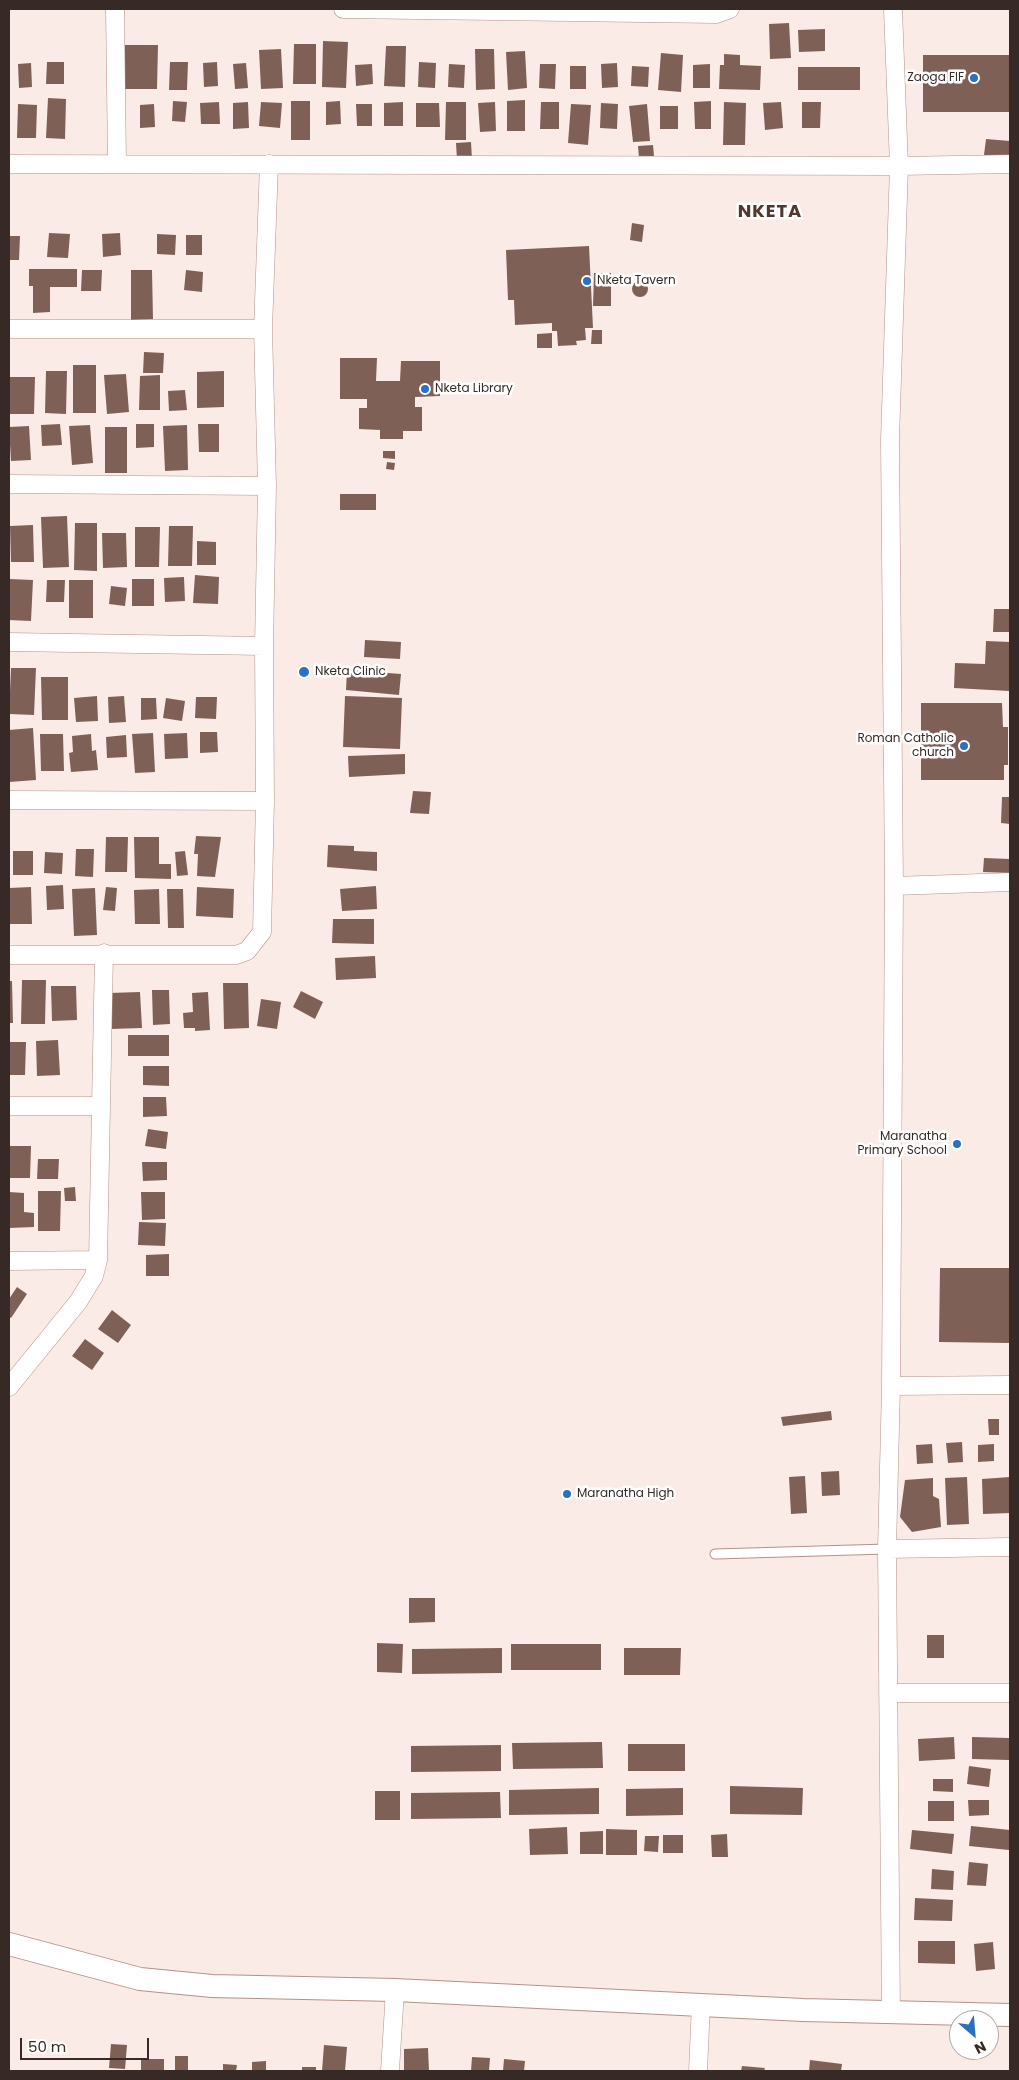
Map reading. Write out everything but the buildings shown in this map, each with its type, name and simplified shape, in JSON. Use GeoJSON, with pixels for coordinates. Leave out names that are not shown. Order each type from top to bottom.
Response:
{"type":"FeatureCollection","features":[{"type":"Feature","properties":{"kind":"street"},"geometry":{"type":"LineString","coordinates":[[115,9],[117,164]]}},
{"type":"Feature","properties":{"kind":"street"},"geometry":{"type":"LineString","coordinates":[[343,9],[716,14],[730,9]]}},
{"type":"Feature","properties":{"kind":"street"},"geometry":{"type":"LineString","coordinates":[[891,2014],[887,1549],[891,1386],[894,886],[890,440],[899,166],[893,9]]}},
{"type":"Feature","properties":{"kind":"street"},"geometry":{"type":"LineString","coordinates":[[9,164],[899,166],[1010,164]]}},
{"type":"Feature","properties":{"kind":"street"},"geometry":{"type":"LineString","coordinates":[[9,955],[104,953],[236,955],[247,951],[262,932],[265,801],[264,646],[267,486],[263,329],[269,164]]}},
{"type":"Feature","properties":{"kind":"street"},"geometry":{"type":"LineString","coordinates":[[9,329],[263,329]]}},
{"type":"Feature","properties":{"kind":"street"},"geometry":{"type":"LineString","coordinates":[[9,484],[267,486]]}},
{"type":"Feature","properties":{"kind":"street"},"geometry":{"type":"LineString","coordinates":[[9,642],[264,646]]}},
{"type":"Feature","properties":{"kind":"street"},"geometry":{"type":"LineString","coordinates":[[9,800],[265,801]]}},
{"type":"Feature","properties":{"kind":"street"},"geometry":{"type":"LineString","coordinates":[[894,886],[1010,882]]}},
{"type":"Feature","properties":{"kind":"street"},"geometry":{"type":"LineString","coordinates":[[9,1387],[78,1302],[94,1276],[98,1260],[99,1106],[104,953]]}},
{"type":"Feature","properties":{"kind":"street"},"geometry":{"type":"LineString","coordinates":[[9,1106],[99,1106]]}},
{"type":"Feature","properties":{"kind":"street"},"geometry":{"type":"LineString","coordinates":[[9,1261],[98,1260]]}},
{"type":"Feature","properties":{"kind":"street"},"geometry":{"type":"LineString","coordinates":[[891,1386],[1010,1385]]}},
{"type":"Feature","properties":{"kind":"street"},"geometry":{"type":"LineString","coordinates":[[887,1549],[1010,1547]]}},
{"type":"Feature","properties":{"kind":"street"},"geometry":{"type":"LineString","coordinates":[[888,1693],[1010,1693]]}},
{"type":"Feature","properties":{"kind":"street"},"geometry":{"type":"LineString","coordinates":[[9,1944],[140,1979],[212,1986],[395,1990],[891,2014],[1010,2016]]}},
{"type":"Feature","properties":{"kind":"street"},"geometry":{"type":"LineString","coordinates":[[390,2071],[395,1990]]}},
{"type":"Feature","properties":{"kind":"street"},"geometry":{"type":"LineString","coordinates":[[698,2071],[701,2004]]}},
{"type":"Feature","properties":{"kind":"lane"},"geometry":{"type":"LineString","coordinates":[[714,1554],[887,1549]]}},
{"type":"Feature","properties":{"kind":"place","name":"Zaoga FIF"},"geometry":{"type":"Point","coordinates":[974,78]}},
{"type":"Feature","properties":{"kind":"place","name":"Nketa Tavern"},"geometry":{"type":"Point","coordinates":[587,281]}},
{"type":"Feature","properties":{"kind":"place","name":"Nketa Library"},"geometry":{"type":"Point","coordinates":[425,389]}},
{"type":"Feature","properties":{"kind":"place","name":"Nketa Clinic"},"geometry":{"type":"Point","coordinates":[304,672]}},
{"type":"Feature","properties":{"kind":"place","name":"Roman Catholic church"},"geometry":{"type":"Point","coordinates":[964,746]}},
{"type":"Feature","properties":{"kind":"place","name":"Maranatha Primary School"},"geometry":{"type":"Point","coordinates":[957,1144]}},
{"type":"Feature","properties":{"kind":"place","name":"Maranatha High"},"geometry":{"type":"Point","coordinates":[567,1494]}},
{"type":"Feature","properties":{"kind":"district","name":"NKETA"},"geometry":{"type":"Point","coordinates":[770,212]}}]}
